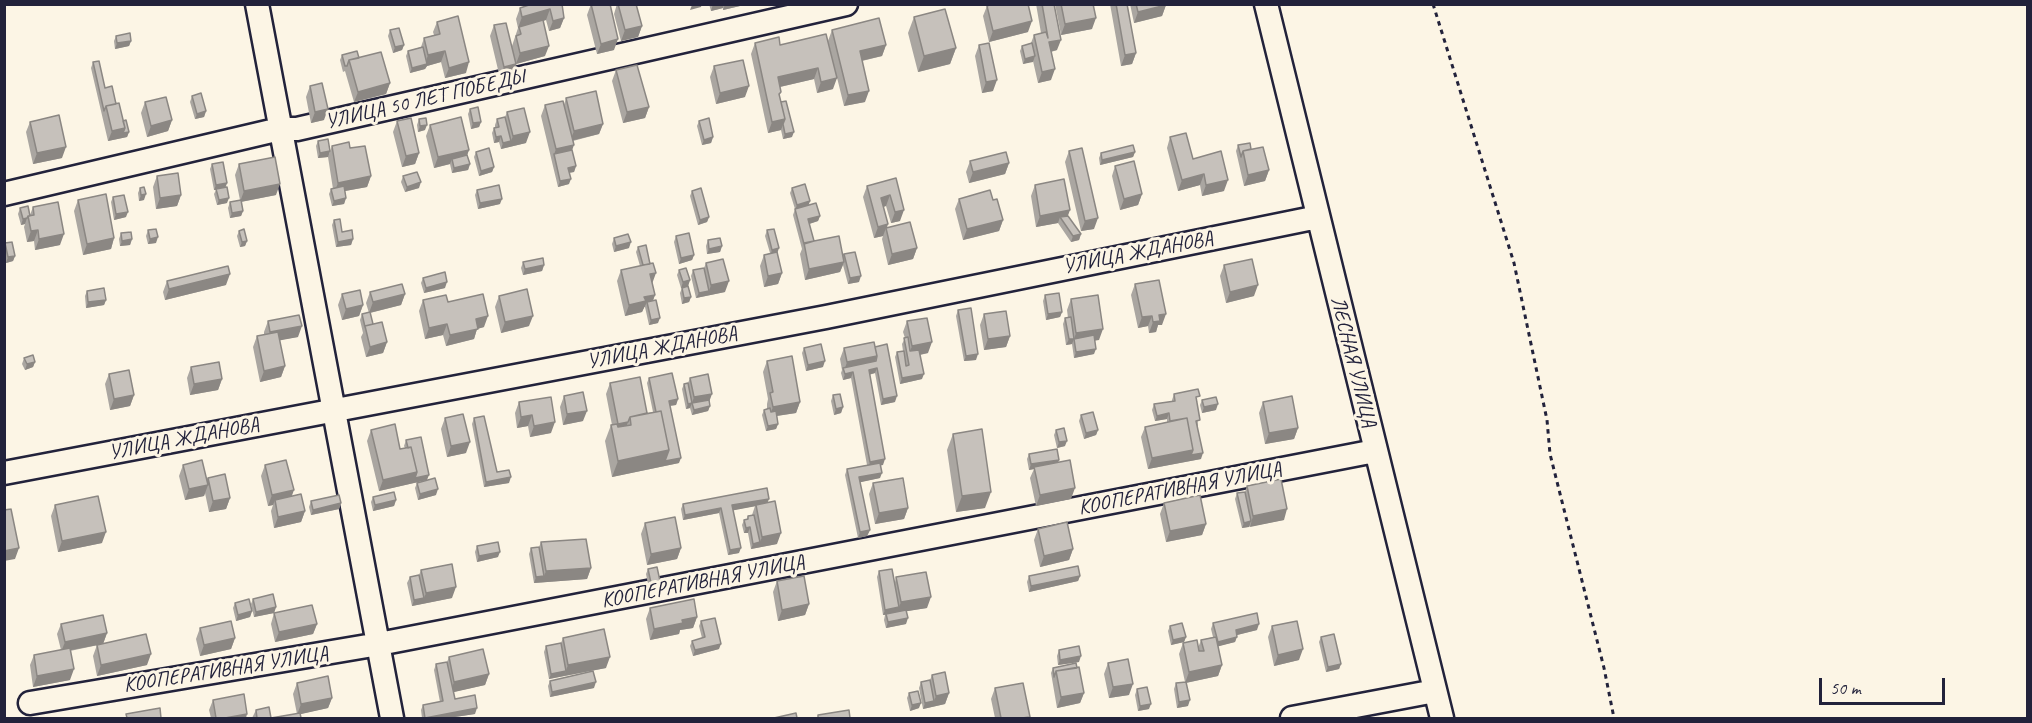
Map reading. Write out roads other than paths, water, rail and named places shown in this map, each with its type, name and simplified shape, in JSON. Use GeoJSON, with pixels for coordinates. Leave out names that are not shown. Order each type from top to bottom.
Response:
{"type":"FeatureCollection","features":[{"type":"Feature","properties":{"kind":"street"},"geometry":{"type":"LineString","coordinates":[[257,4],[392,718]]}},
{"type":"Feature","properties":{"kind":"street","name":"УЛИЦА 50 ЛЕТ ПОБЕДЫ"},"geometry":{"type":"LineString","coordinates":[[4,194],[280,129],[297,129],[846,4]]}},
{"type":"Feature","properties":{"kind":"street","name":"ЛЕСНАЯ УЛИЦА"},"geometry":{"type":"LineString","coordinates":[[1266,4],[1442,718]]}},
{"type":"Feature","properties":{"kind":"street","name":"УЛИЦА ЖДАНОВА"},"geometry":{"type":"LineString","coordinates":[[4,473],[837,314],[1318,217]]}},
{"type":"Feature","properties":{"kind":"street","name":"КООПЕРАТИВНАЯ УЛИЦА"},"geometry":{"type":"LineString","coordinates":[[30,703],[379,644],[1375,451]]}},
{"type":"Feature","properties":{"kind":"street"},"geometry":{"type":"LineString","coordinates":[[1292,718],[1435,691]]}}]}
